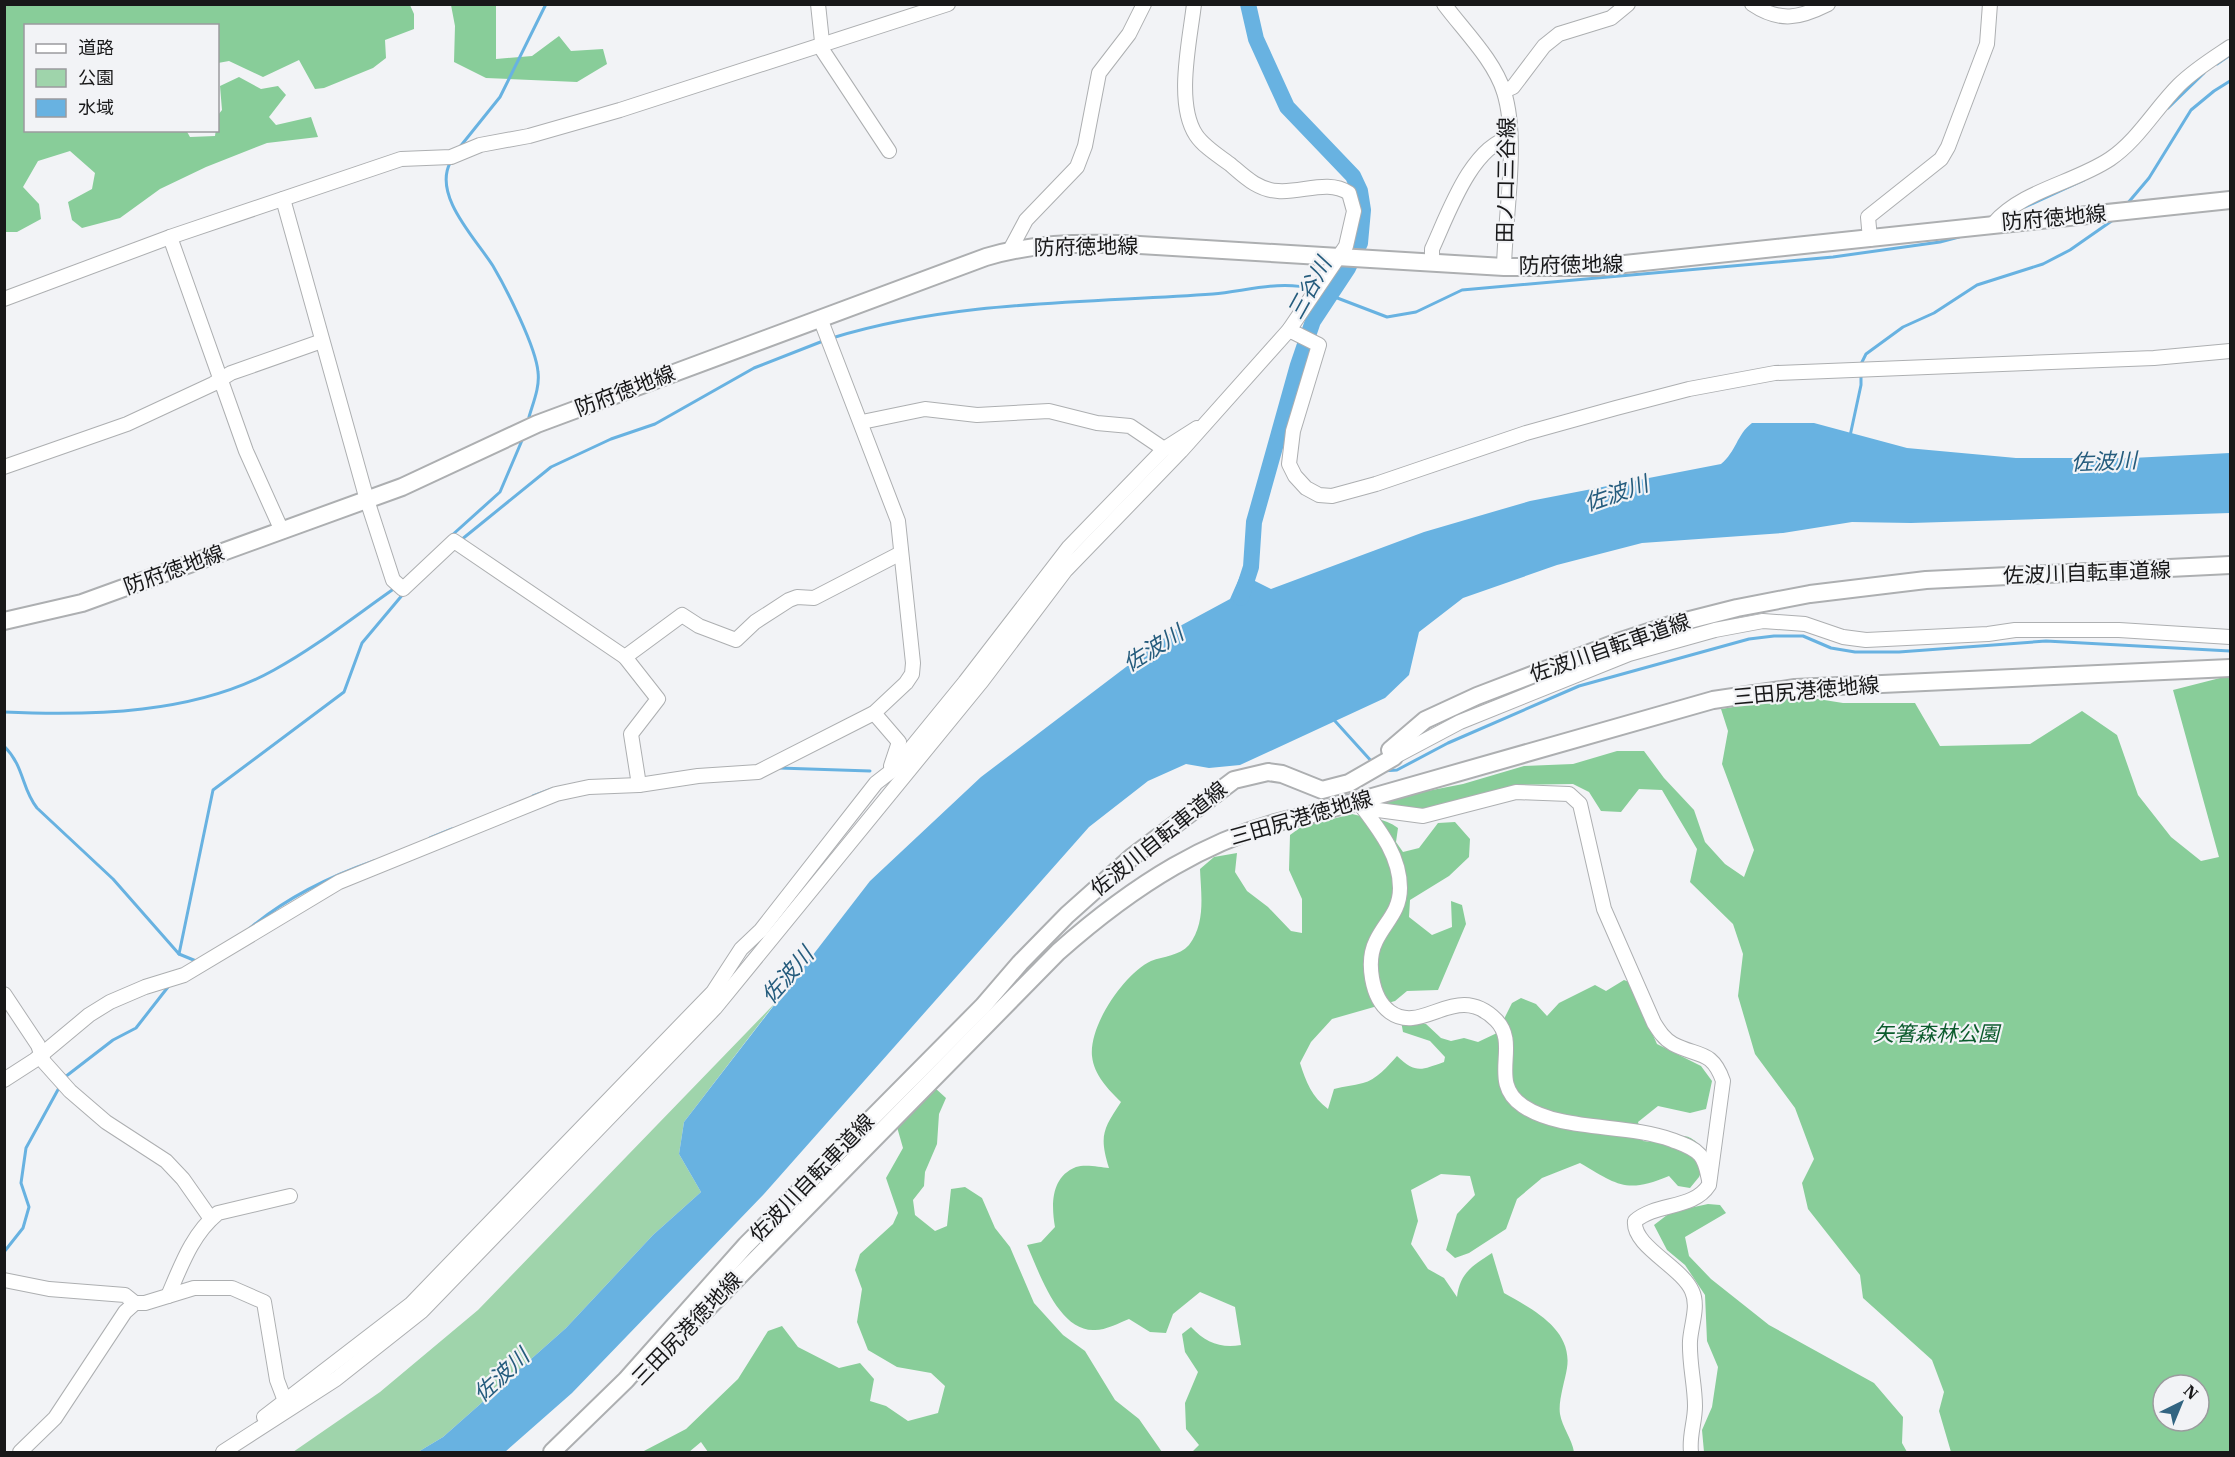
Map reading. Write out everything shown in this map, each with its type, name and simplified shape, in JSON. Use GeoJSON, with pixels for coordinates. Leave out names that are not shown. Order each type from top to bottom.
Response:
{"type":"FeatureCollection","features":[{"type":"Feature","properties":{"kind":"main road","name":"防府徳地線"},"geometry":{"type":"LineString","coordinates":[[4,621],[82,603],[367,500],[435,473],[537,424],[1010,250],[1060,243],[1504,267],[1596,267],[2230,200]]}},
{"type":"Feature","properties":{"kind":"main road","name":"佐波川自転車道線"},"geometry":{"type":"LineString","coordinates":[[552,1452],[626,1380],[706,1294],[746,1245],[924,1062],[982,1006],[1067,915],[1140,850],[1234,780],[1268,772],[1282,774],[1322,790],[1349,783],[1391,759],[1390,750],[1395,743],[1425,720],[1477,696],[1618,642],[1670,625],[1737,609],[1810,594],[1926,580],[2230,565]]}},
{"type":"Feature","properties":{"kind":"main road","name":"三田尻港徳地線"},"geometry":{"type":"LineString","coordinates":[[566,1452],[733,1278],[1058,952],[1090,924],[1133,892],[1169,869],[1229,839],[1279,821],[1360,804],[1377,796],[1713,700],[1744,694],[1860,684],[2230,669]]}},
{"type":"Feature","properties":{"kind":"street"},"geometry":{"type":"LineString","coordinates":[[818,4],[823,44],[829,60],[889,151]]}},
{"type":"Feature","properties":{"kind":"street"},"geometry":{"type":"LineString","coordinates":[[4,299],[170,237],[401,159],[450,157],[480,145],[529,136],[620,110],[948,4]]}},
{"type":"Feature","properties":{"kind":"street"},"geometry":{"type":"LineString","coordinates":[[1010,250],[1026,220],[1077,168],[1085,146],[1099,73],[1129,34],[1144,4]]}},
{"type":"Feature","properties":{"kind":"street"},"geometry":{"type":"LineString","coordinates":[[223,1452],[336,1379],[438,1296],[715,1008],[982,681],[1065,571],[1293,333],[1348,257],[1348,239],[1354,211],[1349,193],[1339,187],[1331,186],[1280,191],[1265,190],[1244,176],[1195,133],[1190,121],[1184,72],[1194,4]]}},
{"type":"Feature","properties":{"kind":"street","name":"田ノ口三谷線"},"geometry":{"type":"LineString","coordinates":[[1444,4],[1482,54],[1504,91],[1510,138],[1504,267]]}},
{"type":"Feature","properties":{"kind":"street"},"geometry":{"type":"LineString","coordinates":[[1504,91],[1513,87],[1544,46],[1559,34],[1611,18],[1628,4]]}},
{"type":"Feature","properties":{"kind":"street"},"geometry":{"type":"LineString","coordinates":[[1752,4],[1780,18],[1795,18],[1828,4]]}},
{"type":"Feature","properties":{"kind":"street"},"geometry":{"type":"LineString","coordinates":[[1870,239],[1868,217],[1941,159],[1948,147],[1988,44],[1990,4]]}},
{"type":"Feature","properties":{"kind":"street"},"geometry":{"type":"LineString","coordinates":[[1994,224],[2012,207],[2109,160],[2127,145],[2179,84],[2200,66],[2230,47]]}},
{"type":"Feature","properties":{"kind":"street"},"geometry":{"type":"LineString","coordinates":[[1432,262],[1432,249],[1471,170],[1491,148],[1501,140],[1510,138]]}},
{"type":"Feature","properties":{"kind":"street"},"geometry":{"type":"LineString","coordinates":[[283,199],[367,500],[393,580],[399,588],[403,589],[454,541],[625,657],[658,699],[631,734],[639,782]]}},
{"type":"Feature","properties":{"kind":"street"},"geometry":{"type":"LineString","coordinates":[[170,237],[246,451],[282,531]]}},
{"type":"Feature","properties":{"kind":"street"},"geometry":{"type":"LineString","coordinates":[[4,1080],[42,1055],[89,1015],[110,1002],[145,987],[184,975],[339,882],[556,794],[589,787],[763,769],[874,713],[901,689],[912,674],[913,663],[898,521],[862,422],[820,318]]}},
{"type":"Feature","properties":{"kind":"street"},"geometry":{"type":"LineString","coordinates":[[1293,333],[1319,345],[1293,431],[1289,464],[1295,476],[1306,488],[1319,495],[1332,495],[1376,484],[1526,433],[1616,408],[1689,389],[1775,373],[2154,357],[2230,351]]}},
{"type":"Feature","properties":{"kind":"street"},"geometry":{"type":"LineString","coordinates":[[4,467],[135,420],[220,379],[322,341]]}},
{"type":"Feature","properties":{"kind":"street"},"geometry":{"type":"LineString","coordinates":[[862,422],[925,408],[977,414],[1049,411],[1097,423],[1130,426],[1164,449]]}},
{"type":"Feature","properties":{"kind":"street"},"geometry":{"type":"LineString","coordinates":[[251,1434],[259,1421],[411,1304],[713,992],[741,949],[761,930],[876,783],[887,774],[965,682],[1069,547],[1164,449],[1188,432],[1198,428],[1202,429]]}},
{"type":"Feature","properties":{"kind":"street"},"geometry":{"type":"LineString","coordinates":[[625,657],[681,615],[706,629],[736,640],[755,622],[789,600],[797,597],[814,598],[901,553]]}},
{"type":"Feature","properties":{"kind":"street"},"geometry":{"type":"LineString","coordinates":[[1391,759],[1460,722],[1619,658],[1715,630],[1764,621],[1805,624],[1843,637],[1866,640],[1988,634],[2015,630],[2120,630],[2230,637]]}},
{"type":"Feature","properties":{"kind":"street"},"geometry":{"type":"LineString","coordinates":[[866,822],[863,818],[887,774],[899,742],[874,713]]}},
{"type":"Feature","properties":{"kind":"street"},"geometry":{"type":"LineString","coordinates":[[1365,774],[1377,796]]}},
{"type":"Feature","properties":{"kind":"street"},"geometry":{"type":"LineString","coordinates":[[1360,804],[1423,816],[1516,792],[1569,794],[1576,798],[1580,804],[1604,909],[1654,1023],[1662,1036],[1673,1044],[1703,1054],[1713,1060],[1719,1070],[1723,1081],[1709,1185],[1701,1196],[1689,1202],[1653,1209],[1635,1221],[1635,1228],[1641,1239],[1688,1281],[1694,1293],[1690,1350],[1695,1408],[1690,1441],[1691,1452]]}},
{"type":"Feature","properties":{"kind":"street"},"geometry":{"type":"LineString","coordinates":[[1360,804],[1388,842],[1400,888],[1397,909],[1376,940],[1371,961],[1372,978],[1378,997],[1390,1012],[1417,1017],[1462,1004],[1485,1010],[1498,1023],[1506,1040],[1504,1080],[1509,1094],[1522,1106],[1563,1121],[1654,1133],[1688,1146],[1700,1155],[1706,1165],[1709,1185]]}},
{"type":"Feature","properties":{"kind":"street"},"geometry":{"type":"LineString","coordinates":[[726,972],[758,948],[764,948]]}},
{"type":"Feature","properties":{"kind":"street"},"geometry":{"type":"LineString","coordinates":[[4,994],[42,1055],[44,1062],[88,1108],[166,1161],[183,1179],[211,1219]]}},
{"type":"Feature","properties":{"kind":"street"},"geometry":{"type":"LineString","coordinates":[[924,1062],[937,1074]]}},
{"type":"Feature","properties":{"kind":"street"},"geometry":{"type":"LineString","coordinates":[[168,1296],[188,1250],[218,1213],[290,1196]]}},
{"type":"Feature","properties":{"kind":"street"},"geometry":{"type":"LineString","coordinates":[[706,1294],[733,1278],[746,1245]]}},
{"type":"Feature","properties":{"kind":"street"},"geometry":{"type":"LineString","coordinates":[[4,1280],[49,1289],[125,1295],[135,1303]]}},
{"type":"Feature","properties":{"kind":"street"},"geometry":{"type":"LineString","coordinates":[[20,1452],[55,1418],[125,1312],[135,1303],[194,1288],[232,1288],[264,1302],[277,1380],[285,1401]]}},
{"type":"Feature","properties":{"kind":"green space"},"geometry":{"type":"Polygon","coordinates":[[[4,5],[410,5],[414,14],[414,29],[385,40],[386,58],[373,68],[324,88],[315,89],[299,60],[263,77],[229,61],[219,63],[219,24],[24,24],[24,132],[187,132],[190,137],[215,136],[216,132],[219,132],[219,114],[222,110],[220,86],[239,77],[261,89],[278,86],[286,95],[269,117],[276,125],[311,117],[318,137],[267,143],[206,167],[160,189],[120,218],[82,228],[72,220],[68,202],[92,189],[95,173],[70,151],[38,161],[23,187],[39,204],[41,219],[17,232],[5,232],[4,5]]]}},
{"type":"Feature","properties":{"kind":"green space"},"geometry":{"type":"Polygon","coordinates":[[[451,5],[496,5],[496,59],[532,56],[559,36],[571,51],[603,49],[607,64],[577,82],[486,78],[454,62],[455,26],[451,5]]]}},
{"type":"Feature","properties":{"kind":"green space","name":"矢箸森林公園"},"geometry":{"type":"Polygon","coordinates":[[[2224,677],[2230,678],[2230,1452],[1951,1452],[1939,1411],[1944,1392],[1932,1360],[1863,1298],[1860,1275],[1808,1209],[1802,1183],[1814,1159],[1795,1108],[1755,1054],[1738,996],[1743,954],[1733,924],[1690,882],[1697,849],[1662,790],[1639,789],[1621,812],[1601,811],[1589,792],[1573,784],[1515,785],[1435,809],[1384,808],[1386,799],[1463,784],[1524,766],[1573,764],[1617,751],[1644,751],[1664,778],[1694,810],[1705,842],[1725,864],[1744,877],[1754,850],[1722,764],[1728,731],[1721,709],[1799,696],[1843,703],[1915,703],[1940,746],[2030,744],[2082,711],[2117,735],[2138,795],[2171,837],[2201,861],[2219,857],[2173,690],[2224,677]]]}},
{"type":"Feature","properties":{"kind":"green space"},"geometry":{"type":"Polygon","coordinates":[[[1352,814],[1393,824],[1398,828],[1396,842],[1403,852],[1419,848],[1438,823],[1455,822],[1470,839],[1469,857],[1449,876],[1410,900],[1409,917],[1432,935],[1452,927],[1451,901],[1462,905],[1466,924],[1438,990],[1407,991],[1395,1001],[1332,1019],[1311,1042],[1300,1063],[1310,1089],[1328,1109],[1334,1089],[1373,1079],[1397,1056],[1409,1066],[1419,1069],[1444,1062],[1445,1057],[1430,1041],[1403,1032],[1401,1021],[1426,1024],[1441,1038],[1451,1041],[1464,1038],[1478,1042],[1497,1033],[1512,1003],[1521,998],[1536,1004],[1547,1016],[1559,1003],[1595,985],[1606,991],[1624,980],[1629,982],[1657,1044],[1701,1066],[1712,1081],[1706,1109],[1690,1113],[1658,1106],[1638,1122],[1643,1141],[1655,1142],[1685,1136],[1699,1144],[1708,1155],[1699,1177],[1690,1188],[1678,1186],[1669,1176],[1642,1185],[1632,1186],[1614,1182],[1580,1163],[1542,1178],[1517,1199],[1506,1229],[1469,1253],[1455,1258],[1446,1250],[1457,1214],[1475,1195],[1470,1176],[1441,1174],[1411,1190],[1418,1221],[1411,1244],[1428,1269],[1444,1278],[1457,1297],[1464,1276],[1492,1253],[1504,1293],[1538,1313],[1557,1331],[1564,1342],[1567,1368],[1560,1414],[1574,1452],[1192,1452],[1199,1445],[1186,1429],[1185,1403],[1198,1372],[1185,1352],[1182,1334],[1191,1327],[1202,1337],[1214,1343],[1227,1346],[1241,1345],[1235,1307],[1200,1292],[1173,1314],[1166,1333],[1150,1332],[1129,1319],[1102,1329],[1093,1330],[1081,1327],[1070,1321],[1051,1298],[1027,1245],[1041,1242],[1055,1227],[1053,1201],[1057,1184],[1062,1177],[1076,1167],[1109,1168],[1104,1148],[1104,1133],[1121,1102],[1102,1081],[1093,1063],[1096,1030],[1110,1002],[1130,977],[1151,961],[1176,954],[1189,945],[1200,918],[1200,869],[1214,857],[1237,853],[1235,872],[1247,891],[1268,907],[1291,931],[1302,933],[1302,899],[1289,870],[1290,835],[1301,827],[1352,814]]]}},
{"type":"Feature","properties":{"kind":"green space"},"geometry":{"type":"Polygon","coordinates":[[[776,1002],[684,1122],[679,1154],[701,1192],[653,1235],[566,1328],[443,1437],[418,1452],[293,1452],[380,1392],[478,1310],[776,1002]]]}},
{"type":"Feature","properties":{"kind":"green space"},"geometry":{"type":"Polygon","coordinates":[[[935,1088],[946,1098],[939,1114],[937,1144],[925,1172],[924,1186],[913,1200],[915,1215],[935,1231],[947,1226],[951,1189],[965,1187],[982,1198],[995,1228],[1010,1247],[1034,1303],[1063,1335],[1085,1351],[1115,1400],[1139,1419],[1162,1452],[708,1452],[701,1442],[689,1452],[642,1452],[686,1429],[738,1379],[768,1331],[782,1326],[798,1347],[839,1368],[860,1363],[874,1379],[870,1401],[886,1406],[908,1421],[938,1413],[945,1386],[931,1373],[897,1367],[868,1350],[857,1322],[862,1289],[855,1270],[860,1254],[893,1224],[898,1213],[886,1178],[903,1148],[897,1127],[935,1088]]]}},
{"type":"Feature","properties":{"kind":"green space"},"geometry":{"type":"Polygon","coordinates":[[[1708,1204],[1720,1205],[1726,1213],[1685,1237],[1689,1256],[1711,1279],[1769,1325],[1874,1383],[1903,1417],[1902,1443],[1907,1452],[1704,1452],[1702,1430],[1712,1407],[1718,1367],[1707,1341],[1705,1295],[1685,1265],[1667,1250],[1654,1225],[1671,1212],[1708,1204]]]}},
{"type":"Feature","properties":{"kind":"water","name":"佐波川"},"geometry":{"type":"Polygon","coordinates":[[[1752,423],[1814,423],[1907,448],[2016,458],[2132,458],[2230,453],[2230,513],[1911,523],[1852,522],[1783,533],[1642,543],[1557,565],[1463,598],[1419,632],[1409,675],[1385,698],[1240,765],[1209,768],[1186,764],[1148,781],[1089,827],[764,1194],[572,1393],[505,1452],[418,1452],[443,1437],[566,1328],[653,1235],[701,1192],[679,1154],[684,1122],[870,881],[981,777],[1180,626],[1230,599],[1241,574],[1271,589],[1424,532],[1530,501],[1721,464],[1752,423]]]}},
{"type":"Feature","properties":{"kind":"waterway"},"geometry":{"type":"LineString","coordinates":[[459,148],[500,97],[546,4]]}},
{"type":"Feature","properties":{"kind":"waterway","name":"三谷川"},"geometry":{"type":"LineString","coordinates":[[1241,598],[1251,567],[1254,522],[1298,365],[1313,321],[1348,268],[1360,243],[1363,210],[1360,191],[1353,176],[1287,107],[1256,39],[1248,4]]}},
{"type":"Feature","properties":{"kind":"waterway"},"geometry":{"type":"LineString","coordinates":[[2217,64],[2230,55]]}},
{"type":"Feature","properties":{"kind":"waterway"},"geometry":{"type":"LineString","coordinates":[[2168,108],[2204,73]]}},
{"type":"Feature","properties":{"kind":"waterway"},"geometry":{"type":"LineString","coordinates":[[2127,204],[2149,178],[2191,110],[2230,81]]}},
{"type":"Feature","properties":{"kind":"waterway"},"geometry":{"type":"LineString","coordinates":[[450,163],[446,176],[447,189],[452,203],[467,230],[499,276],[532,348],[538,383],[529,417]]}},
{"type":"Feature","properties":{"kind":"waterway"},"geometry":{"type":"LineString","coordinates":[[2025,207],[2084,180]]}},
{"type":"Feature","properties":{"kind":"waterway"},"geometry":{"type":"LineString","coordinates":[[1860,366],[1866,354],[1903,327],[1934,313],[1977,285],[2043,264],[2070,250],[2113,220]]}},
{"type":"Feature","properties":{"kind":"waterway"},"geometry":{"type":"LineString","coordinates":[[1319,291],[1387,317],[1416,312],[1462,290],[1833,257],[1940,242],[1959,237]]}},
{"type":"Feature","properties":{"kind":"waterway"},"geometry":{"type":"LineString","coordinates":[[832,338],[926,316],[1021,305],[1213,294],[1276,286],[1313,289]]}},
{"type":"Feature","properties":{"kind":"waterway"},"geometry":{"type":"LineString","coordinates":[[461,540],[551,467],[611,439],[655,424],[754,368],[823,341]]}},
{"type":"Feature","properties":{"kind":"waterway"},"geometry":{"type":"LineString","coordinates":[[1850,436],[1861,375]]}},
{"type":"Feature","properties":{"kind":"waterway"},"geometry":{"type":"LineString","coordinates":[[450,537],[500,492],[523,438]]}},
{"type":"Feature","properties":{"kind":"waterway"},"geometry":{"type":"LineString","coordinates":[[4,712],[107,712],[177,704],[211,696],[243,685],[290,661],[395,588]]}},
{"type":"Feature","properties":{"kind":"waterway"},"geometry":{"type":"LineString","coordinates":[[179,954],[213,790],[344,692],[362,643],[404,593]]}},
{"type":"Feature","properties":{"kind":"waterway"},"geometry":{"type":"LineString","coordinates":[[1382,771],[1397,770],[1448,743],[1579,686],[1749,639],[1803,636],[1831,648],[1855,652],[1899,652],[2046,641],[2230,651]]}},
{"type":"Feature","properties":{"kind":"waterway"},"geometry":{"type":"LineString","coordinates":[[1335,721],[1373,763]]}},
{"type":"Feature","properties":{"kind":"waterway"},"geometry":{"type":"LineString","coordinates":[[4,746],[16,762],[28,793],[37,808],[113,879],[179,954],[196,961]]}},
{"type":"Feature","properties":{"kind":"waterway"},"geometry":{"type":"LineString","coordinates":[[779,768],[870,771]]}},
{"type":"Feature","properties":{"kind":"waterway"},"geometry":{"type":"LineString","coordinates":[[533,796],[552,789]]}},
{"type":"Feature","properties":{"kind":"waterway"},"geometry":{"type":"LineString","coordinates":[[430,838],[452,829]]}},
{"type":"Feature","properties":{"kind":"waterway"},"geometry":{"type":"LineString","coordinates":[[249,929],[278,907],[308,889],[374,861]]}},
{"type":"Feature","properties":{"kind":"waterway"},"geometry":{"type":"LineString","coordinates":[[65,1077],[113,1040],[136,1028],[168,987]]}},
{"type":"Feature","properties":{"kind":"waterway"},"geometry":{"type":"LineString","coordinates":[[4,1252],[23,1228],[29,1207],[21,1183],[26,1148],[60,1086]]}}]}
